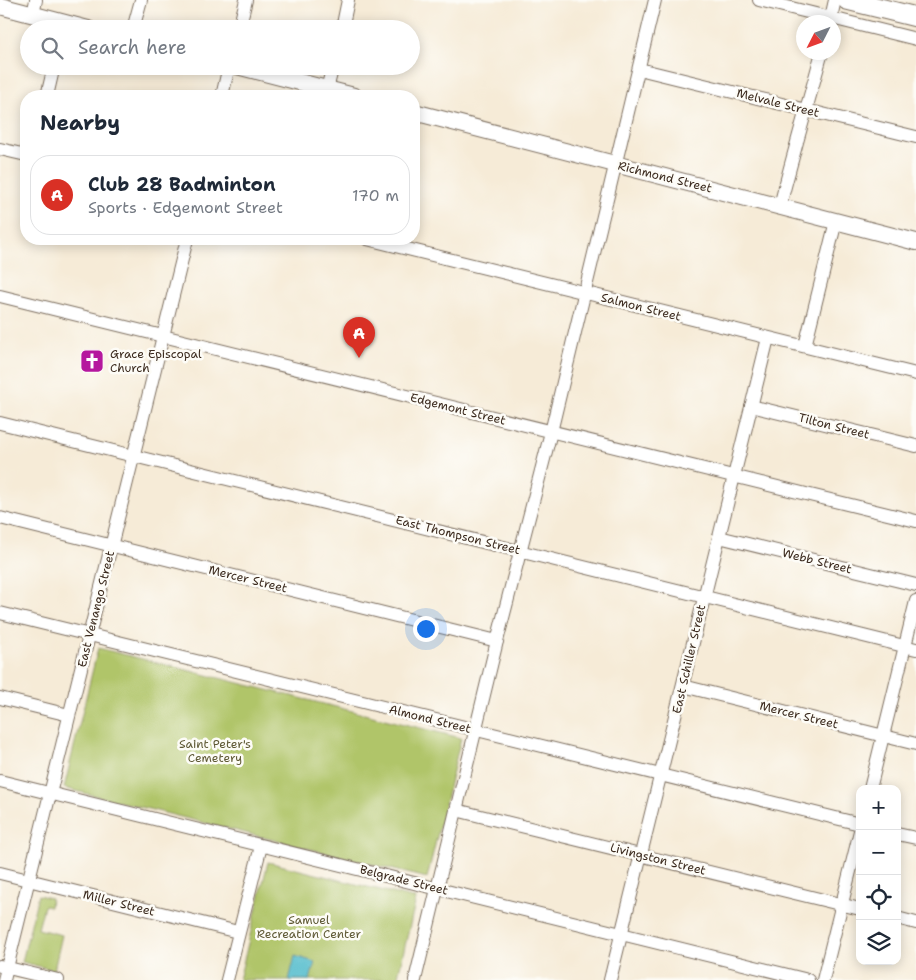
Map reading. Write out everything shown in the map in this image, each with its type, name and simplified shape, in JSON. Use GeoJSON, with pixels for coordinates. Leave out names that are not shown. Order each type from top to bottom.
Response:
{"type":"FeatureCollection","features":[{"type":"Feature","properties":{"kind":"highway"},"geometry":{"type":"LineString","coordinates":[[848,0],[916,17]]}},
{"type":"Feature","properties":{"kind":"main road"},"geometry":{"type":"LineString","coordinates":[[0,6],[35,7],[55,20]]}},
{"type":"Feature","properties":{"kind":"main road"},"geometry":{"type":"LineString","coordinates":[[273,75],[331,90]]}},
{"type":"Feature","properties":{"kind":"main road","name":"Richmond Street"},"geometry":{"type":"LineString","coordinates":[[420,114],[916,242]]}},
{"type":"Feature","properties":{"kind":"street"},"geometry":{"type":"LineString","coordinates":[[135,20],[141,0]]}},
{"type":"Feature","properties":{"kind":"street"},"geometry":{"type":"LineString","coordinates":[[241,20],[246,0]]}},
{"type":"Feature","properties":{"kind":"street"},"geometry":{"type":"LineString","coordinates":[[344,20],[348,0]]}},
{"type":"Feature","properties":{"kind":"street"},"geometry":{"type":"LineString","coordinates":[[414,980],[497,641],[551,432],[655,0]]}},
{"type":"Feature","properties":{"kind":"street"},"geometry":{"type":"LineString","coordinates":[[759,0],[812,15]]}},
{"type":"Feature","properties":{"kind":"street"},"geometry":{"type":"LineString","coordinates":[[831,15],[835,0]]}},
{"type":"Feature","properties":{"kind":"street"},"geometry":{"type":"LineString","coordinates":[[841,22],[916,39]]}},
{"type":"Feature","properties":{"kind":"street"},"geometry":{"type":"LineString","coordinates":[[780,206],[794,149],[807,110],[820,60]]}},
{"type":"Feature","properties":{"kind":"street","name":"Melvale Street"},"geometry":{"type":"LineString","coordinates":[[639,69],[916,137]]}},
{"type":"Feature","properties":{"kind":"street"},"geometry":{"type":"LineString","coordinates":[[48,90],[52,75]]}},
{"type":"Feature","properties":{"kind":"street"},"geometry":{"type":"LineString","coordinates":[[223,90],[227,75]]}},
{"type":"Feature","properties":{"kind":"street"},"geometry":{"type":"LineString","coordinates":[[327,89],[331,75]]}},
{"type":"Feature","properties":{"kind":"street"},"geometry":{"type":"LineString","coordinates":[[0,149],[20,154]]}},
{"type":"Feature","properties":{"kind":"street"},"geometry":{"type":"LineString","coordinates":[[805,346],[836,221]]}},
{"type":"Feature","properties":{"kind":"street","name":"East Venango Street"},"geometry":{"type":"LineString","coordinates":[[4,971],[29,880],[186,245]]}},
{"type":"Feature","properties":{"kind":"street","name":"Salmon Street"},"geometry":{"type":"LineString","coordinates":[[390,245],[916,374]]}},
{"type":"Feature","properties":{"kind":"street","name":"Edgemont Street"},"geometry":{"type":"LineString","coordinates":[[0,296],[916,521]]}},
{"type":"Feature","properties":{"kind":"street","name":"East Schiller Street"},"geometry":{"type":"LineString","coordinates":[[610,980],[768,338]]}},
{"type":"Feature","properties":{"kind":"street","name":"Tilton Street"},"geometry":{"type":"LineString","coordinates":[[751,406],[916,446]]}},
{"type":"Feature","properties":{"kind":"street","name":"East Thompson Street"},"geometry":{"type":"LineString","coordinates":[[0,424],[910,648]]}},
{"type":"Feature","properties":{"kind":"street","name":"Mercer Street"},"geometry":{"type":"LineString","coordinates":[[0,518],[497,641]]}},
{"type":"Feature","properties":{"kind":"street","name":"Webb Street"},"geometry":{"type":"LineString","coordinates":[[719,537],[916,585]]}},
{"type":"Feature","properties":{"kind":"street"},"geometry":{"type":"LineString","coordinates":[[871,785],[883,736],[910,648],[916,601]]}},
{"type":"Feature","properties":{"kind":"street","name":"Almond Street"},"geometry":{"type":"LineString","coordinates":[[0,613],[856,823]]}},
{"type":"Feature","properties":{"kind":"street","name":"Mercer Street"},"geometry":{"type":"LineString","coordinates":[[683,686],[916,744]]}},
{"type":"Feature","properties":{"kind":"street"},"geometry":{"type":"LineString","coordinates":[[0,698],[69,715]]}},
{"type":"Feature","properties":{"kind":"street","name":"Belgrade Street"},"geometry":{"type":"LineString","coordinates":[[0,781],[808,980]]}},
{"type":"Feature","properties":{"kind":"street","name":"Livingston Street"},"geometry":{"type":"LineString","coordinates":[[456,810],[856,908]]}},
{"type":"Feature","properties":{"kind":"street"},"geometry":{"type":"LineString","coordinates":[[901,835],[916,838]]}},
{"type":"Feature","properties":{"kind":"street"},"geometry":{"type":"LineString","coordinates":[[226,980],[260,846]]}},
{"type":"Feature","properties":{"kind":"street"},"geometry":{"type":"LineString","coordinates":[[823,980],[856,847]]}},
{"type":"Feature","properties":{"kind":"street","name":"Miller Street"},"geometry":{"type":"LineString","coordinates":[[0,873],[238,932]]}},
{"type":"Feature","properties":{"kind":"street"},"geometry":{"type":"LineString","coordinates":[[901,919],[916,923]]}},
{"type":"Feature","properties":{"kind":"street"},"geometry":{"type":"LineString","coordinates":[[4,971],[58,980]]}},
{"type":"Feature","properties":{"kind":"green space","name":"Saint Peter's Cemetery"},"geometry":{"type":"Polygon","coordinates":[[[98,648],[461,738],[427,878],[64,788],[98,648]]]}},
{"type":"Feature","properties":{"kind":"green space","name":"Samuel Recreation Center"},"geometry":{"type":"Polygon","coordinates":[[[268,862],[416,899],[397,980],[239,980],[268,862]]]}},
{"type":"Feature","properties":{"kind":"green space"},"geometry":{"type":"Polygon","coordinates":[[[38,895],[51,898],[50,907],[44,906],[38,929],[62,935],[54,970],[22,962],[38,895]]]}},
{"type":"Feature","properties":{"kind":"water"},"geometry":{"type":"Polygon","coordinates":[[[295,956],[315,962],[310,980],[289,980],[295,956]]]}},
{"type":"Feature","properties":{"kind":"place","name":"Club 28 Badminton"},"geometry":{"type":"Point","coordinates":[359,358]}},
{"type":"Feature","properties":{"kind":"place","name":"Grace Episcopal Church"},"geometry":{"type":"Point","coordinates":[92,361]}}]}
